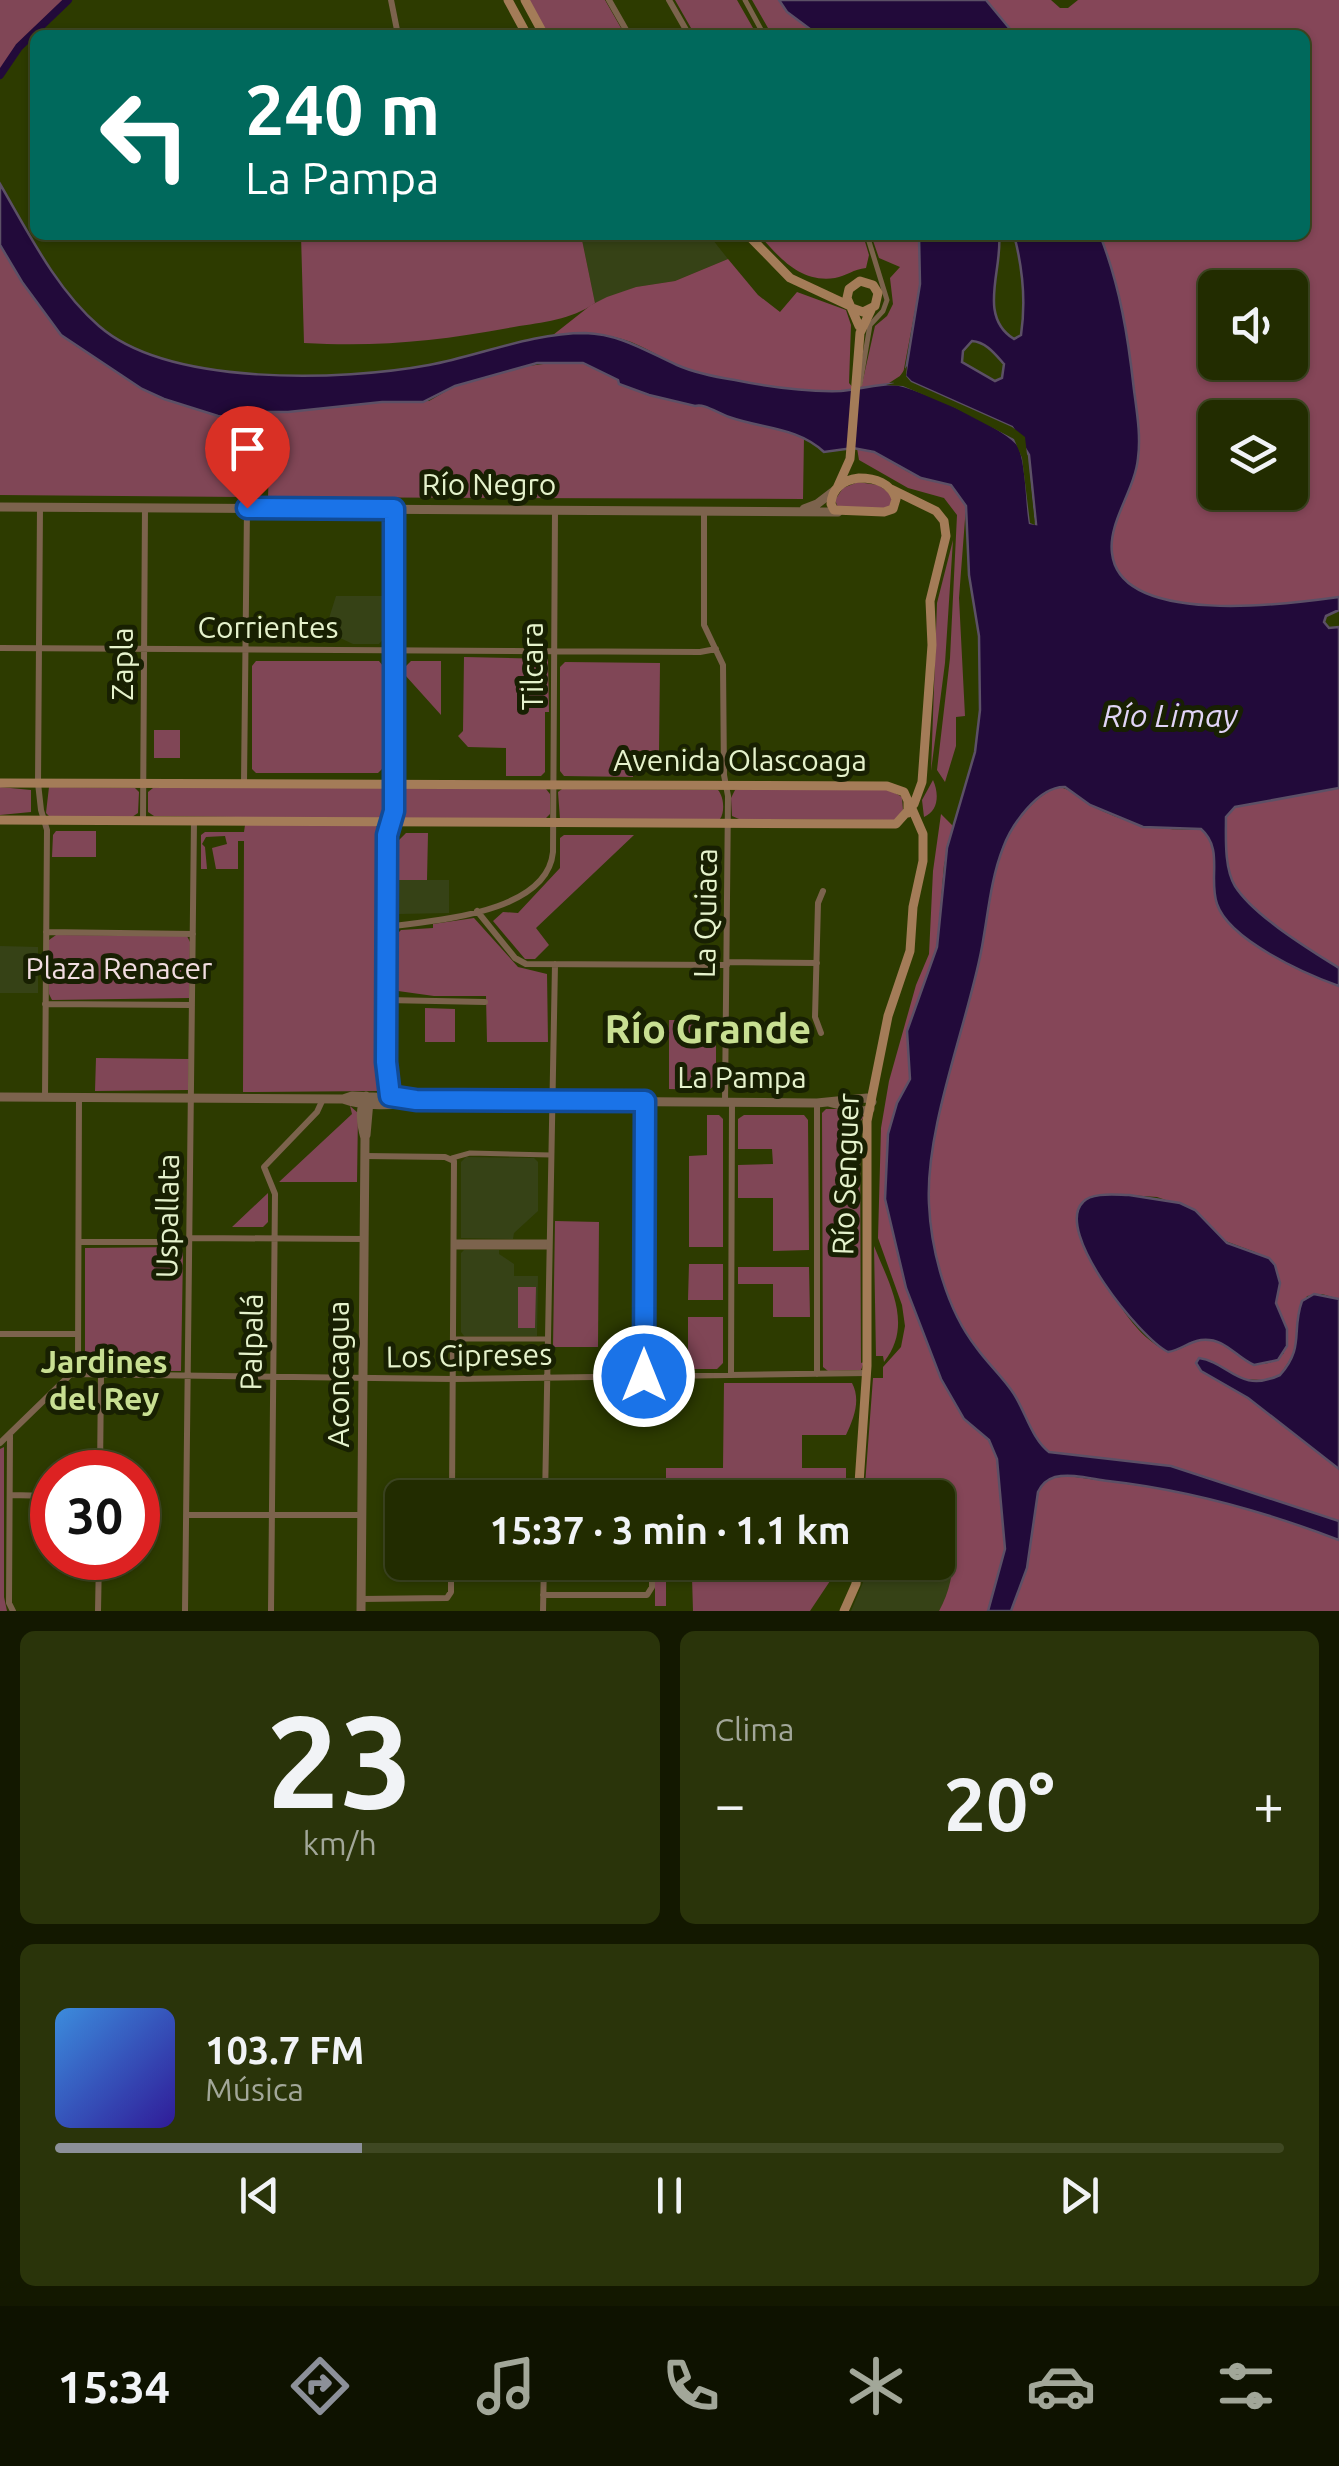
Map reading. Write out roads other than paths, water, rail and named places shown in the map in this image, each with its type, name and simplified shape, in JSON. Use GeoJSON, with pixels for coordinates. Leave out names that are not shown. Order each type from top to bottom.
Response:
{"type":"FeatureCollection","features":[{"type":"Feature","properties":{"kind":"main road"},"geometry":{"type":"LineString","coordinates":[[508,0],[523,30]]}},
{"type":"Feature","properties":{"kind":"main road"},"geometry":{"type":"LineString","coordinates":[[525,0],[541,30]]}},
{"type":"Feature","properties":{"kind":"main road"},"geometry":{"type":"LineString","coordinates":[[753,240],[790,278],[863,312],[871,310]]}},
{"type":"Feature","properties":{"kind":"main road"},"geometry":{"type":"LineString","coordinates":[[823,292],[842,290],[860,281],[874,285],[878,298],[860,334]]}},
{"type":"Feature","properties":{"kind":"main road"},"geometry":{"type":"LineString","coordinates":[[841,512],[830,504],[850,455],[858,384],[860,334],[848,294],[852,285]]}},
{"type":"Feature","properties":{"kind":"main road"},"geometry":{"type":"LineString","coordinates":[[0,820],[888,826],[901,821],[922,782],[932,652],[930,601],[946,531],[936,511],[855,468],[850,455]]}},
{"type":"Feature","properties":{"kind":"main road","name":"Río Negro"},"geometry":{"type":"LineString","coordinates":[[835,489],[852,479],[872,479]]}},
{"type":"Feature","properties":{"kind":"main road","name":"Río Negro"},"geometry":{"type":"LineString","coordinates":[[841,512],[890,511],[896,503],[891,489]]}},
{"type":"Feature","properties":{"kind":"main road","name":"Avenida Olascoaga"},"geometry":{"type":"LineString","coordinates":[[0,782],[887,786],[900,789],[909,808]]}},
{"type":"Feature","properties":{"kind":"main road","name":"Río Senguer"},"geometry":{"type":"LineString","coordinates":[[859,1480],[867,1374],[866,1151],[888,1016],[910,951],[912,913],[923,860],[923,834],[909,808]]}},
{"type":"Feature","properties":{"kind":"main road"},"geometry":{"type":"LineString","coordinates":[[844,1611],[856,1580]]}},
{"type":"Feature","properties":{"kind":"street"},"geometry":{"type":"LineString","coordinates":[[392,0],[397,30]]}},
{"type":"Feature","properties":{"kind":"street"},"geometry":{"type":"LineString","coordinates":[[609,0],[626,30]]}},
{"type":"Feature","properties":{"kind":"street"},"geometry":{"type":"LineString","coordinates":[[670,0],[686,30]]}},
{"type":"Feature","properties":{"kind":"street"},"geometry":{"type":"LineString","coordinates":[[744,0],[761,30]]}},
{"type":"Feature","properties":{"kind":"street"},"geometry":{"type":"LineString","coordinates":[[858,384],[870,325],[888,300],[869,240]]}},
{"type":"Feature","properties":{"kind":"street","name":"Río Negro"},"geometry":{"type":"LineString","coordinates":[[797,511],[817,504],[835,489]]}},
{"type":"Feature","properties":{"kind":"street","name":"Río Negro"},"geometry":{"type":"LineString","coordinates":[[0,506],[841,512]]}},
{"type":"Feature","properties":{"kind":"street"},"geometry":{"type":"LineString","coordinates":[[40,507],[38,783],[47,830],[45,1097]]}},
{"type":"Feature","properties":{"kind":"street","name":"Zapla"},"geometry":{"type":"LineString","coordinates":[[143,821],[146,507]]}},
{"type":"Feature","properties":{"kind":"street"},"geometry":{"type":"LineString","coordinates":[[244,784],[247,508]]}},
{"type":"Feature","properties":{"kind":"street"},"geometry":{"type":"LineString","coordinates":[[386,1098],[387,835],[394,784],[394,509]]}},
{"type":"Feature","properties":{"kind":"street","name":"Tilcara"},"geometry":{"type":"LineString","coordinates":[[477,911],[516,898],[540,881],[552,860],[554,510]]}},
{"type":"Feature","properties":{"kind":"street","name":"La Quiaca"},"geometry":{"type":"LineString","coordinates":[[704,510],[704,625],[723,670],[728,824],[731,1376]]}},
{"type":"Feature","properties":{"kind":"street","name":"Corrientes"},"geometry":{"type":"LineString","coordinates":[[0,648],[700,652],[716,648]]}},
{"type":"Feature","properties":{"kind":"street","name":"Uspallata"},"geometry":{"type":"LineString","coordinates":[[185,1611],[194,821]]}},
{"type":"Feature","properties":{"kind":"street"},"geometry":{"type":"LineString","coordinates":[[822,1033],[816,1021],[816,963],[818,903],[824,891]]}},
{"type":"Feature","properties":{"kind":"street"},"geometry":{"type":"LineString","coordinates":[[387,927],[477,911],[518,961],[816,963]]}},
{"type":"Feature","properties":{"kind":"street"},"geometry":{"type":"LineString","coordinates":[[46,932],[193,934]]}},
{"type":"Feature","properties":{"kind":"street"},"geometry":{"type":"LineString","coordinates":[[545,1480],[555,964]]}},
{"type":"Feature","properties":{"kind":"street"},"geometry":{"type":"LineString","coordinates":[[386,1000],[485,1002]]}},
{"type":"Feature","properties":{"kind":"street"},"geometry":{"type":"LineString","coordinates":[[45,1004],[192,1005]]}},
{"type":"Feature","properties":{"kind":"street","name":"La Pampa"},"geometry":{"type":"LineString","coordinates":[[0,1097],[823,1103],[865,1111],[871,1105]]}},
{"type":"Feature","properties":{"kind":"street"},"geometry":{"type":"LineString","coordinates":[[0,1443],[72,1374],[78,1362],[79,1098]]}},
{"type":"Feature","properties":{"kind":"street","name":"Palpalá"},"geometry":{"type":"LineString","coordinates":[[271,1611],[275,1191],[264,1163],[315,1114],[323,1099]]}},
{"type":"Feature","properties":{"kind":"street","name":"Aconcagua"},"geometry":{"type":"LineString","coordinates":[[362,1611],[366,1100]]}},
{"type":"Feature","properties":{"kind":"street"},"geometry":{"type":"LineString","coordinates":[[644,1376],[645,1101]]}},
{"type":"Feature","properties":{"kind":"street"},"geometry":{"type":"LineString","coordinates":[[818,1374],[823,1103]]}},
{"type":"Feature","properties":{"kind":"street"},"geometry":{"type":"LineString","coordinates":[[365,1156],[551,1155]]}},
{"type":"Feature","properties":{"kind":"street"},"geometry":{"type":"LineString","coordinates":[[452,1158],[452,1480]]}},
{"type":"Feature","properties":{"kind":"street"},"geometry":{"type":"LineString","coordinates":[[79,1242],[364,1239]]}},
{"type":"Feature","properties":{"kind":"street"},"geometry":{"type":"LineString","coordinates":[[454,1244],[549,1245]]}},
{"type":"Feature","properties":{"kind":"street"},"geometry":{"type":"LineString","coordinates":[[0,1334],[78,1334]]}},
{"type":"Feature","properties":{"kind":"street"},"geometry":{"type":"LineString","coordinates":[[453,1339],[548,1340]]}},
{"type":"Feature","properties":{"kind":"street","name":"Los Cipreses"},"geometry":{"type":"LineString","coordinates":[[72,1374],[452,1379],[867,1374]]}},
{"type":"Feature","properties":{"kind":"street"},"geometry":{"type":"LineString","coordinates":[[100,1450],[101,1375]]}},
{"type":"Feature","properties":{"kind":"street"},"geometry":{"type":"LineString","coordinates":[[10,1434],[8,1602],[13,1611]]}},
{"type":"Feature","properties":{"kind":"street"},"geometry":{"type":"LineString","coordinates":[[10,1494],[30,1495]]}},
{"type":"Feature","properties":{"kind":"street"},"geometry":{"type":"LineString","coordinates":[[186,1515],[362,1515]]}},
{"type":"Feature","properties":{"kind":"street"},"geometry":{"type":"LineString","coordinates":[[98,1611],[99,1580]]}},
{"type":"Feature","properties":{"kind":"street"},"geometry":{"type":"LineString","coordinates":[[362,1598],[449,1597],[450,1580]]}},
{"type":"Feature","properties":{"kind":"street"},"geometry":{"type":"LineString","coordinates":[[543,1580],[543,1611]]}},
{"type":"Feature","properties":{"kind":"street"},"geometry":{"type":"LineString","coordinates":[[543,1595],[649,1593],[650,1580]]}},
{"type":"Feature","properties":{"kind":"water"},"geometry":{"type":"Polygon","coordinates":[[[779,0],[986,0],[1011,30],[811,30],[787,12],[779,0]]]}},
{"type":"Feature","properties":{"kind":"water","name":"Río Limay"},"geometry":{"type":"Polygon","coordinates":[[[0,184],[30,240],[84,311],[130,346],[168,360],[258,374],[351,374],[429,365],[546,337],[585,333],[621,340],[698,372],[761,385],[828,391],[887,384],[904,386],[962,409],[1013,440],[1023,457],[1030,523],[1036,524],[1029,455],[1012,427],[905,376],[920,284],[919,240],[999,240],[994,305],[1003,329],[1014,339],[1021,335],[1023,297],[1015,240],[1102,240],[1122,311],[1139,433],[1136,470],[1112,541],[1112,553],[1122,576],[1144,592],[1174,601],[1210,605],[1247,606],[1339,597],[1339,610],[1326,616],[1324,622],[1329,628],[1339,627],[1339,788],[1235,807],[1226,817],[1226,834],[1227,862],[1235,886],[1268,920],[1339,968],[1339,986],[1270,954],[1224,917],[1215,894],[1212,846],[1201,829],[1143,827],[1090,805],[1065,787],[1045,793],[1012,829],[995,873],[981,952],[933,1144],[929,1204],[933,1241],[942,1279],[957,1316],[1010,1388],[1049,1452],[1171,1466],[1339,1521],[1339,1540],[1197,1496],[1082,1477],[1055,1477],[1038,1492],[1027,1568],[1011,1611],[988,1611],[1005,1549],[997,1459],[989,1440],[964,1419],[941,1379],[906,1288],[885,1199],[888,1134],[897,1103],[910,1079],[907,1031],[937,947],[947,848],[975,752],[980,710],[979,636],[969,575],[966,506],[951,485],[921,478],[874,452],[853,448],[824,452],[791,433],[702,406],[649,395],[619,384],[583,363],[537,363],[455,386],[423,402],[218,416],[142,389],[61,335],[0,245],[0,184]],[[972,341],[963,351],[962,362],[995,381],[1002,378],[1004,364],[982,344],[972,341]]]}},
{"type":"Feature","properties":{"kind":"water"},"geometry":{"type":"Polygon","coordinates":[[[1129,1195],[1180,1203],[1195,1210],[1227,1243],[1269,1258],[1280,1283],[1276,1303],[1287,1329],[1287,1346],[1278,1360],[1254,1365],[1223,1344],[1209,1340],[1168,1352],[1139,1327],[1089,1259],[1077,1216],[1083,1202],[1092,1197],[1129,1195]]]}},
{"type":"Feature","properties":{"kind":"water"},"geometry":{"type":"Polygon","coordinates":[[[1314,1294],[1339,1299],[1339,1469],[1248,1398],[1201,1371],[1196,1363],[1199,1358],[1209,1361],[1254,1381],[1280,1375],[1295,1347],[1302,1301],[1314,1294]]]}},
{"type":"Feature","properties":{"kind":"waterway"},"geometry":{"type":"LineString","coordinates":[[37,30],[68,0]]}},
{"type":"Feature","properties":{"kind":"waterway"},"geometry":{"type":"LineString","coordinates":[[0,75],[30,36]]}},
{"type":"Feature","properties":{"kind":"district","name":"Río Grande"},"geometry":{"type":"Point","coordinates":[708,1028]}},
{"type":"Feature","properties":{"kind":"district","name":"Jardines del Rey"},"geometry":{"type":"Point","coordinates":[104,1380]}},
{"type":"Feature","properties":{"kind":"park label","name":"Plaza Renacer"},"geometry":{"type":"Point","coordinates":[119,968]}}]}
